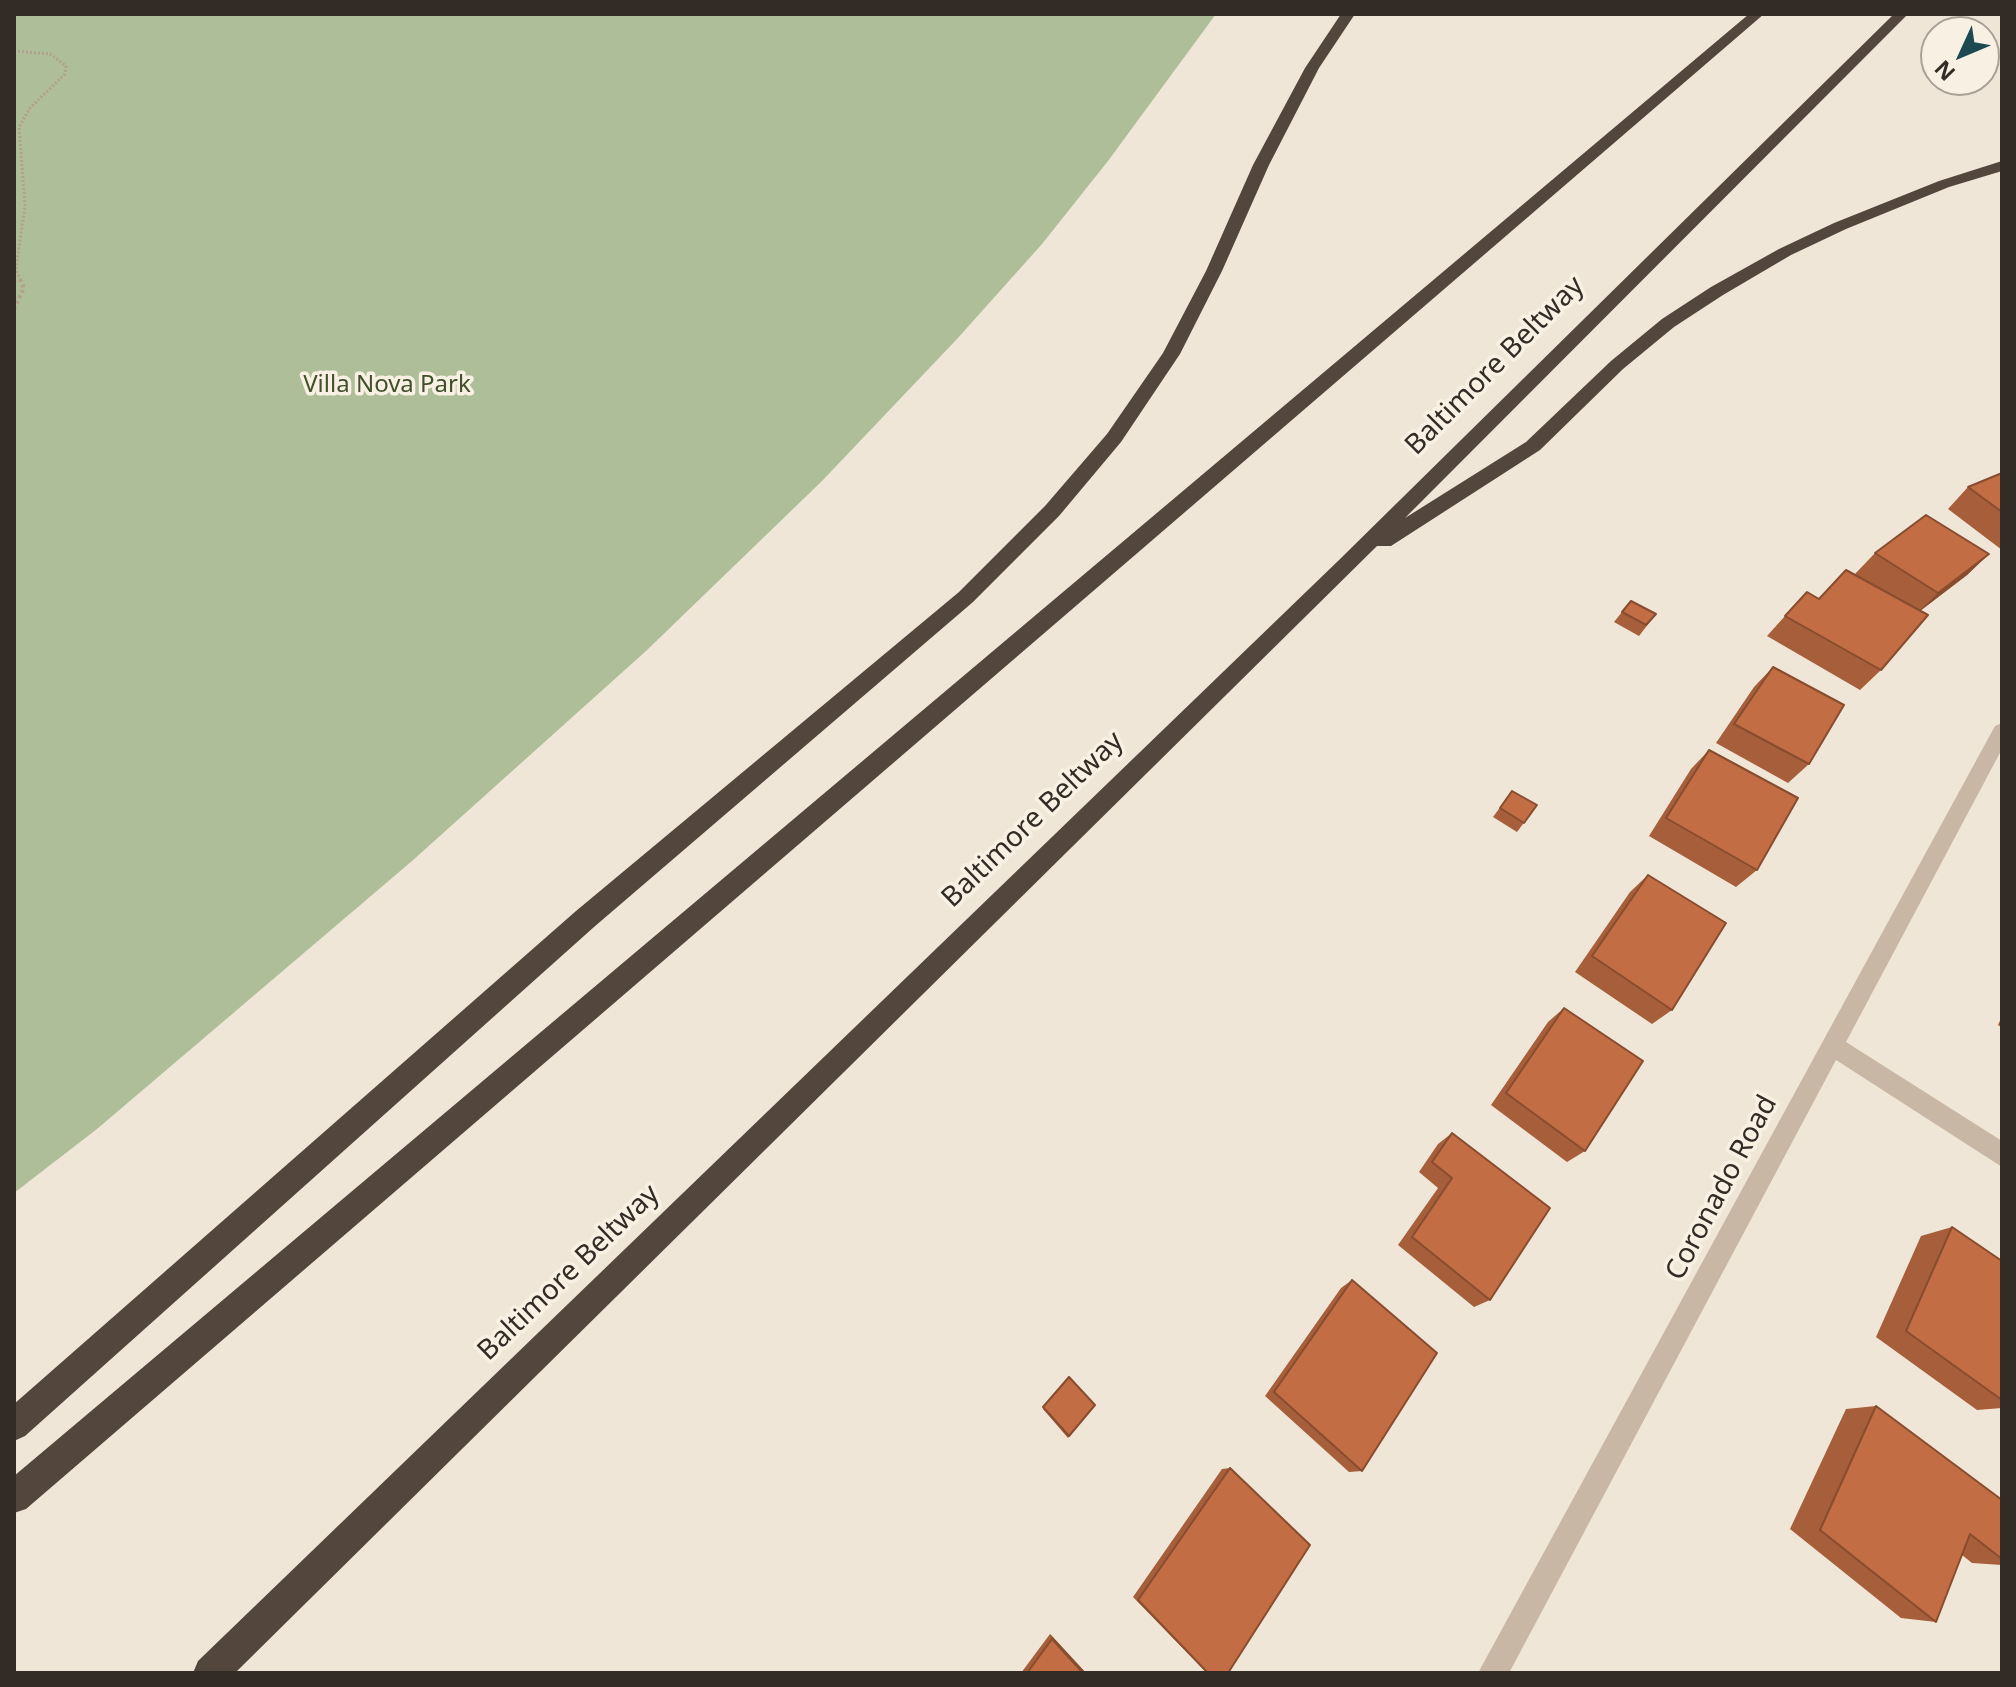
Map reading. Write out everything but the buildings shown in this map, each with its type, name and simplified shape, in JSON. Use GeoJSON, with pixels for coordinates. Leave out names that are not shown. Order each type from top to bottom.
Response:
{"type":"FeatureCollection","features":[{"type":"Feature","properties":{"kind":"highway"},"geometry":{"type":"LineString","coordinates":[[14,1425],[585,919],[966,597],[1052,511],[1114,438],[1171,354],[1214,271],[1261,165],[1312,68],[1348,14]]}},
{"type":"Feature","properties":{"kind":"highway"},"geometry":{"type":"LineString","coordinates":[[14,1497],[1606,139],[1757,14]]}},
{"type":"Feature","properties":{"kind":"highway","name":"Baltimore Beltway"},"geometry":{"type":"LineString","coordinates":[[210,1673],[1345,566],[1901,14]]}},
{"type":"Feature","properties":{"kind":"highway"},"geometry":{"type":"LineString","coordinates":[[1345,566],[1533,446],[1617,365],[1668,323],[1717,291],[1785,252],[1840,226],[1944,184],[2002,166]]}},
{"type":"Feature","properties":{"kind":"street","name":"Coronado Road"},"geometry":{"type":"LineString","coordinates":[[1493,1673],[2002,731]]}},
{"type":"Feature","properties":{"kind":"street"},"geometry":{"type":"LineString","coordinates":[[1833,1046],[2002,1155]]}},
{"type":"Feature","properties":{"kind":"path"},"geometry":{"type":"LineString","coordinates":[[14,51],[50,54],[66,66],[65,74],[30,108],[19,127],[25,205],[16,269],[24,288],[14,309]]}},
{"type":"Feature","properties":{"kind":"green space","name":"Villa Nova Park"},"geometry":{"type":"Polygon","coordinates":[[[14,14],[1216,14],[1108,161],[1042,244],[822,481],[646,651],[412,861],[97,1129],[14,1193],[14,14]]]}}]}
